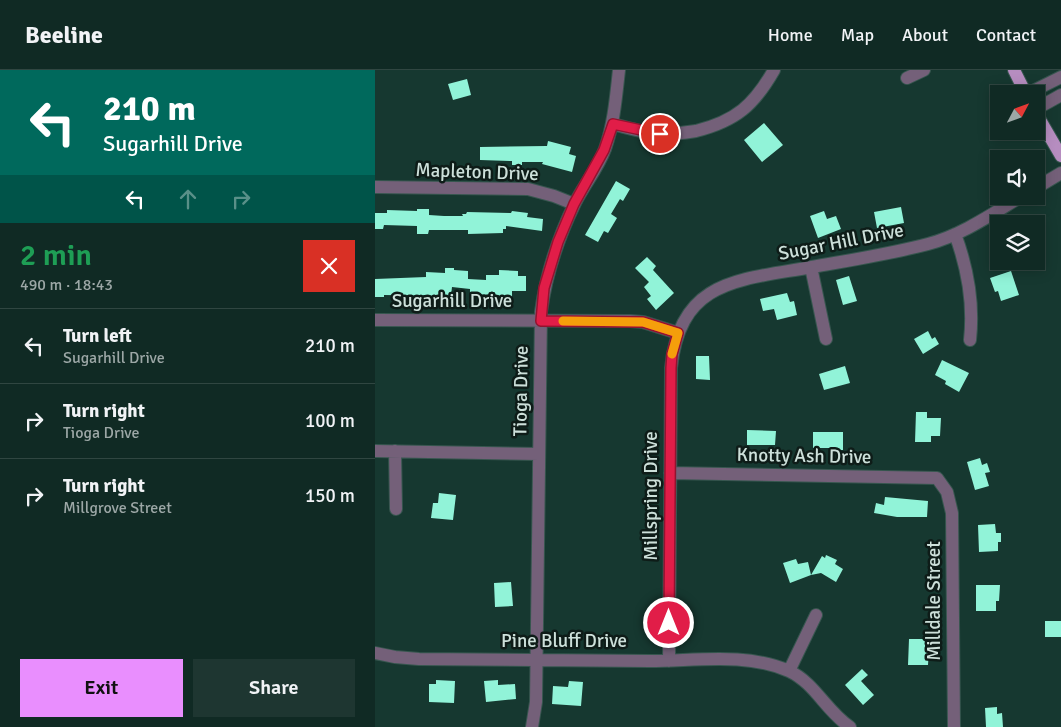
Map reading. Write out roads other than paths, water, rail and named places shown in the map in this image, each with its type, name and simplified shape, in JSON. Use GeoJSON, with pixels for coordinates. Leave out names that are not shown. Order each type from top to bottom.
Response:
{"type":"FeatureCollection","features":[{"type":"Feature","properties":{"kind":"main road"},"geometry":{"type":"LineString","coordinates":[[1014,70],[1022,85]]}},
{"type":"Feature","properties":{"kind":"main road"},"geometry":{"type":"LineString","coordinates":[[1045,128],[1061,156]]}},
{"type":"Feature","properties":{"kind":"street","name":"Tioga Drive"},"geometry":{"type":"LineString","coordinates":[[532,727],[536,702],[541,321],[544,288],[558,242],[574,204],[598,165],[613,124],[619,70]]}},
{"type":"Feature","properties":{"kind":"street"},"geometry":{"type":"LineString","coordinates":[[613,124],[660,134],[685,133],[713,127],[744,109],[763,88],[774,70]]}},
{"type":"Feature","properties":{"kind":"street"},"geometry":{"type":"LineString","coordinates":[[907,78],[923,70]]}},
{"type":"Feature","properties":{"kind":"street"},"geometry":{"type":"LineString","coordinates":[[1045,85],[1061,78]]}},
{"type":"Feature","properties":{"kind":"street"},"geometry":{"type":"LineString","coordinates":[[1045,104],[1061,95]]}},
{"type":"Feature","properties":{"kind":"street"},"geometry":{"type":"LineString","coordinates":[[1045,183],[1061,173]]}},
{"type":"Feature","properties":{"kind":"street","name":"Mapleton Drive"},"geometry":{"type":"LineString","coordinates":[[375,187],[528,189],[555,196],[574,204]]}},
{"type":"Feature","properties":{"kind":"street","name":"Sugar Hill Drive"},"geometry":{"type":"LineString","coordinates":[[678,333],[696,306],[719,288],[736,281],[908,249],[930,243],[981,222],[1008,205]]}},
{"type":"Feature","properties":{"kind":"street"},"geometry":{"type":"LineString","coordinates":[[955,234],[963,256],[972,304],[973,317],[970,340]]}},
{"type":"Feature","properties":{"kind":"street"},"geometry":{"type":"LineString","coordinates":[[811,268],[826,338]]}},
{"type":"Feature","properties":{"kind":"street","name":"Sugarhill Drive"},"geometry":{"type":"LineString","coordinates":[[375,320],[643,322],[678,333]]}},
{"type":"Feature","properties":{"kind":"street","name":"Millspring Drive"},"geometry":{"type":"LineString","coordinates":[[669,661],[671,368],[672,354],[678,333]]}},
{"type":"Feature","properties":{"kind":"street"},"geometry":{"type":"LineString","coordinates":[[375,451],[539,454]]}},
{"type":"Feature","properties":{"kind":"street"},"geometry":{"type":"LineString","coordinates":[[395,451],[396,509]]}},
{"type":"Feature","properties":{"kind":"street","name":"Knotty Ash Drive"},"geometry":{"type":"LineString","coordinates":[[670,473],[937,478]]}},
{"type":"Feature","properties":{"kind":"street","name":"Milldale Street"},"geometry":{"type":"LineString","coordinates":[[937,478],[947,492],[952,513],[954,727]]}},
{"type":"Feature","properties":{"kind":"street"},"geometry":{"type":"LineString","coordinates":[[789,671],[816,615]]}},
{"type":"Feature","properties":{"kind":"street","name":"Pine Bluff Drive"},"geometry":{"type":"LineString","coordinates":[[375,653],[419,659],[669,661],[737,659],[761,662],[789,671],[816,692],[833,713],[850,727]]}}]}
